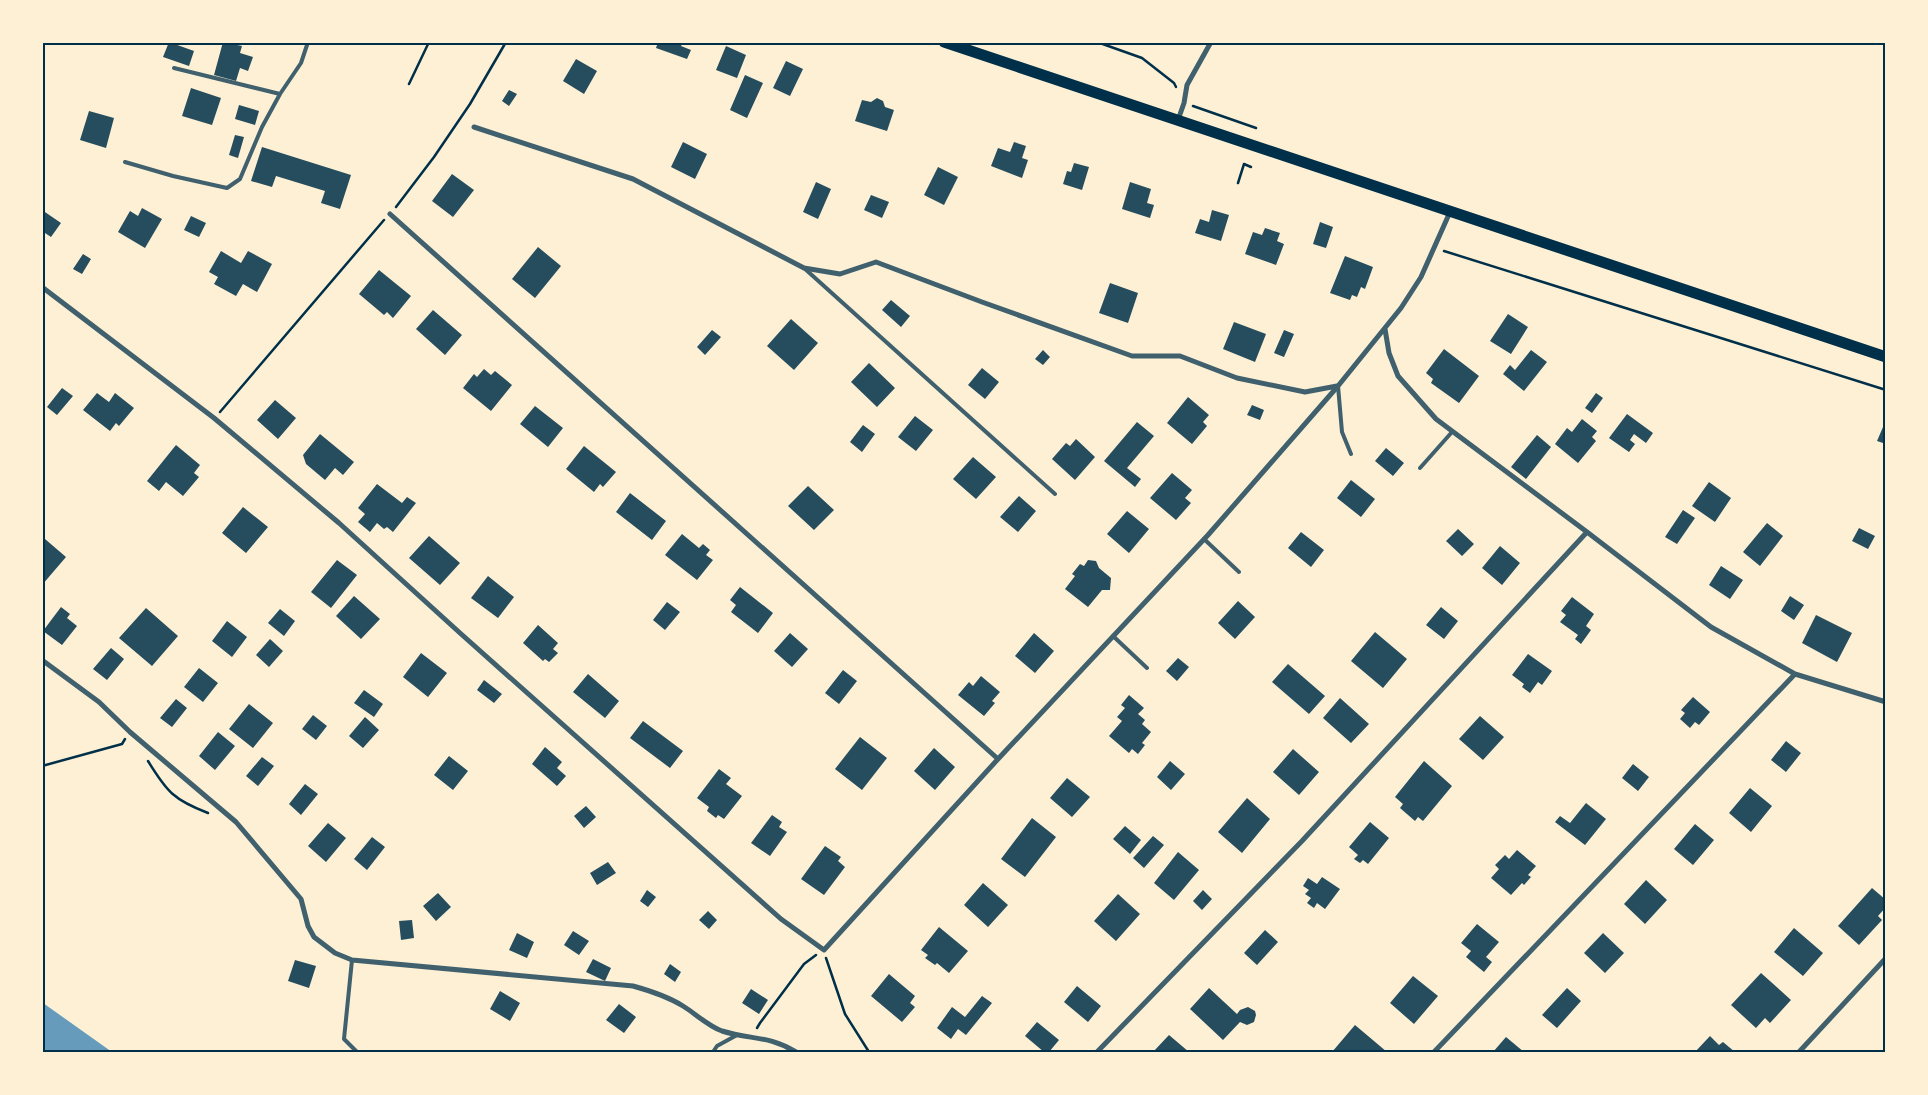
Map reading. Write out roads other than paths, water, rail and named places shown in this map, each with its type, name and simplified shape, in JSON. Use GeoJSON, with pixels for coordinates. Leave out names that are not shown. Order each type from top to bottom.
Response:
{"type":"FeatureCollection","features":[{"type":"Feature","properties":{"kind":"main road"},"geometry":{"type":"LineString","coordinates":[[944,42],[1886,357]]}},
{"type":"Feature","properties":{"kind":"street"},"geometry":{"type":"LineString","coordinates":[[1178,121],[1187,86],[1210,42]]}},
{"type":"Feature","properties":{"kind":"street"},"geometry":{"type":"LineString","coordinates":[[474,127],[633,179],[804,268],[840,274],[876,262],[1132,356],[1180,356],[1237,378],[1305,392],[1338,386]]}},
{"type":"Feature","properties":{"kind":"street"},"geometry":{"type":"LineString","coordinates":[[42,287],[214,418],[339,523],[474,646],[781,919],[824,950],[998,759],[1204,539],[1338,386],[1385,330],[1421,277],[1450,212]]}},
{"type":"Feature","properties":{"kind":"street"},"geometry":{"type":"LineString","coordinates":[[390,214],[998,759]]}},
{"type":"Feature","properties":{"kind":"street"},"geometry":{"type":"LineString","coordinates":[[1385,330],[1389,353],[1398,376],[1436,420],[1711,627],[1795,674],[1886,702]]}},
{"type":"Feature","properties":{"kind":"street"},"geometry":{"type":"LineString","coordinates":[[1097,1052],[1302,841],[1587,532]]}},
{"type":"Feature","properties":{"kind":"street"},"geometry":{"type":"LineString","coordinates":[[42,660],[99,702],[130,732],[236,822],[301,900],[308,926],[314,937],[335,953],[352,960],[633,986],[658,993],[721,1030],[782,1044],[796,1052]]}},
{"type":"Feature","properties":{"kind":"street"},"geometry":{"type":"LineString","coordinates":[[1434,1052],[1795,674]]}},
{"type":"Feature","properties":{"kind":"street"},"geometry":{"type":"LineString","coordinates":[[1799,1052],[1886,958]]}},
{"type":"Feature","properties":{"kind":"lane"},"geometry":{"type":"LineString","coordinates":[[124,162],[172,176],[227,188],[240,179],[262,127],[280,94],[301,63],[308,42]]}},
{"type":"Feature","properties":{"kind":"lane"},"geometry":{"type":"LineString","coordinates":[[174,68],[280,94]]}},
{"type":"Feature","properties":{"kind":"lane"},"geometry":{"type":"LineString","coordinates":[[804,268],[1055,494]]}},
{"type":"Feature","properties":{"kind":"lane"},"geometry":{"type":"LineString","coordinates":[[1338,386],[1342,432],[1350,454]]}},
{"type":"Feature","properties":{"kind":"lane"},"geometry":{"type":"LineString","coordinates":[[1420,468],[1452,432]]}},
{"type":"Feature","properties":{"kind":"lane"},"geometry":{"type":"LineString","coordinates":[[1204,539],[1239,572]]}},
{"type":"Feature","properties":{"kind":"lane"},"geometry":{"type":"LineString","coordinates":[[1113,636],[1147,668]]}},
{"type":"Feature","properties":{"kind":"lane"},"geometry":{"type":"LineString","coordinates":[[352,960],[344,1040],[357,1052]]}},
{"type":"Feature","properties":{"kind":"lane"},"geometry":{"type":"LineString","coordinates":[[713,1052],[717,1046],[738,1035]]}},
{"type":"Feature","properties":{"kind":"water"},"geometry":{"type":"Polygon","coordinates":[[[43,1003],[112,1052],[43,1052],[43,1003]]]}}]}
